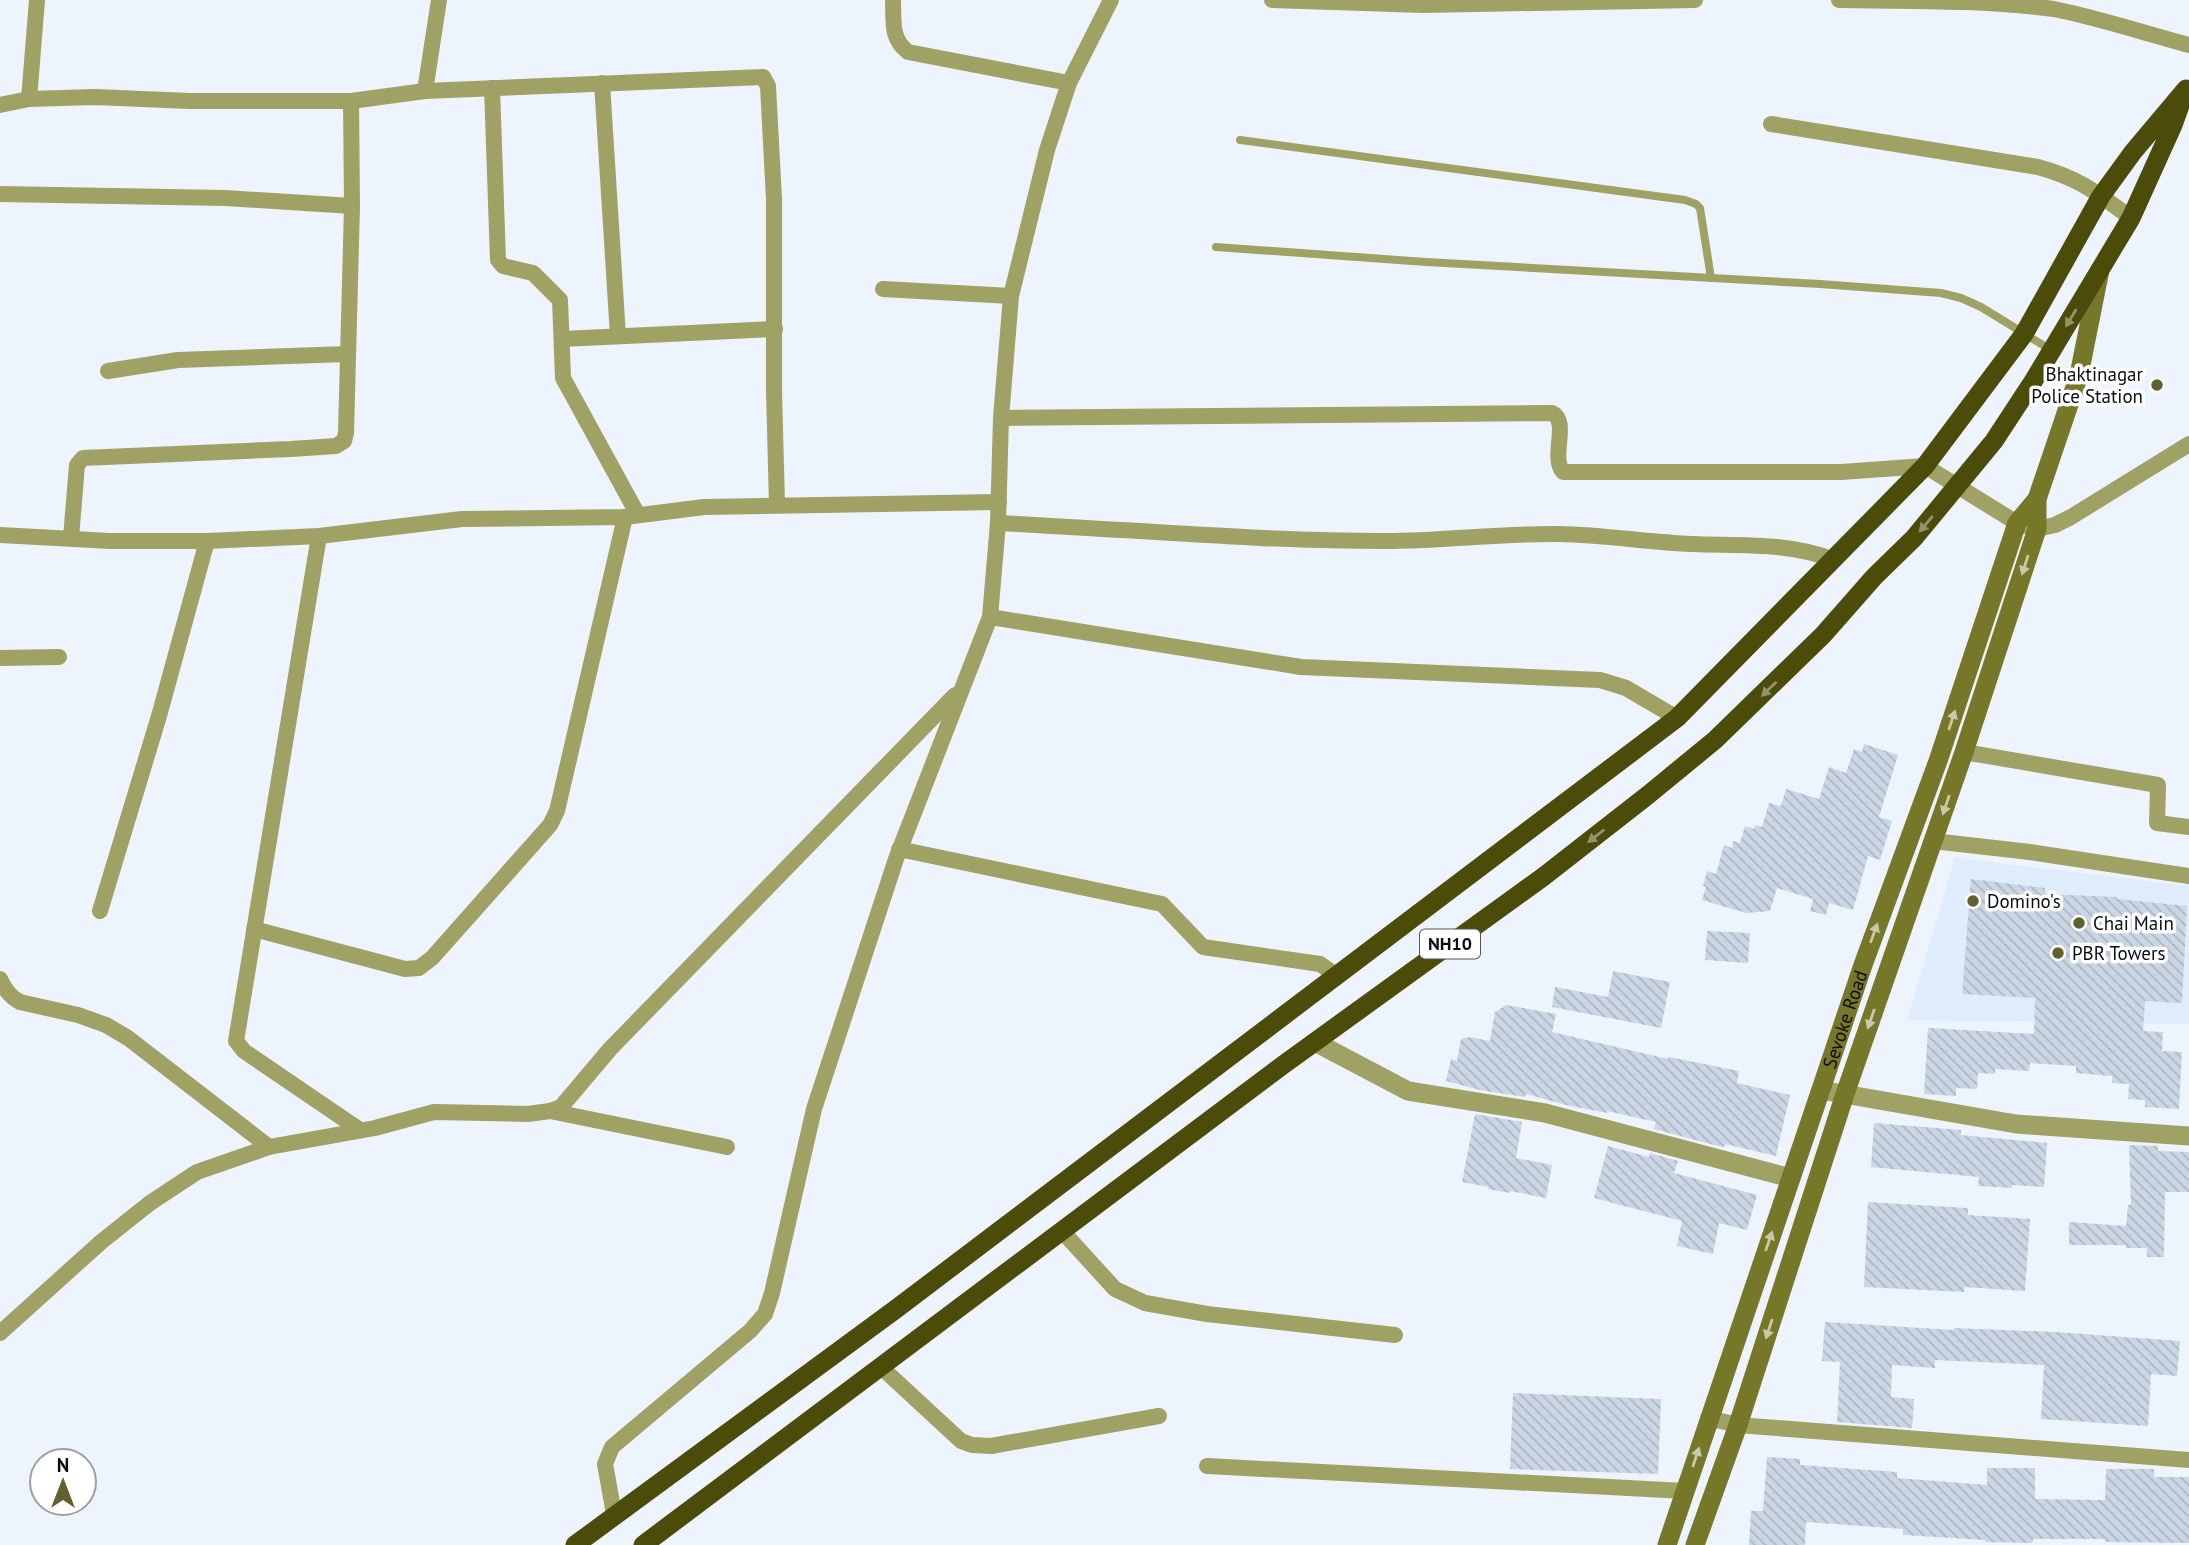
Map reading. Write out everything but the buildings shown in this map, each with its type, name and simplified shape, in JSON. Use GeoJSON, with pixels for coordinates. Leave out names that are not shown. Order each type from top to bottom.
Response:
{"type":"FeatureCollection","features":[{"type":"Feature","properties":{"kind":"highway"},"geometry":{"type":"LineString","coordinates":[[575,1545],[895,1309],[1676,718],[1925,466],[2024,334],[2101,196],[2188,85]]}},
{"type":"Feature","properties":{"kind":"highway","name":"NH10"},"geometry":{"type":"LineString","coordinates":[[643,1545],[1315,1042],[1543,877],[1715,740],[1823,635],[1874,577],[1914,538],[1994,441],[2052,351],[2131,218],[2188,85]]}},
{"type":"Feature","properties":{"kind":"main road","name":"Sevoke Road"},"geometry":{"type":"LineString","coordinates":[[1667,1545],[1866,955],[1938,761],[2017,523],[2036,499],[2079,375],[2101,268]]}},
{"type":"Feature","properties":{"kind":"main road","name":"Sevoke Road"},"geometry":{"type":"LineString","coordinates":[[1695,1545],[1738,1425],[1845,1094],[1964,751],[2037,529],[2036,499]]}},
{"type":"Feature","properties":{"kind":"street"},"geometry":{"type":"LineString","coordinates":[[29,99],[37,0]]}},
{"type":"Feature","properties":{"kind":"street"},"geometry":{"type":"LineString","coordinates":[[425,91],[439,0]]}},
{"type":"Feature","properties":{"kind":"street"},"geometry":{"type":"LineString","coordinates":[[893,0],[895,35],[898,45],[908,52],[1069,83]]}},
{"type":"Feature","properties":{"kind":"street"},"geometry":{"type":"LineString","coordinates":[[614,1514],[605,1464],[612,1447],[750,1331],[765,1314],[772,1293],[814,1109],[899,849],[990,617],[998,523],[1001,418],[1012,296],[1047,150],[1069,83],[1111,0]]}},
{"type":"Feature","properties":{"kind":"street"},"geometry":{"type":"LineString","coordinates":[[1272,0],[1423,5],[1695,0]]}},
{"type":"Feature","properties":{"kind":"street"},"geometry":{"type":"LineString","coordinates":[[1839,0],[2019,5],[2054,9],[2189,45]]}},
{"type":"Feature","properties":{"kind":"street"},"geometry":{"type":"LineString","coordinates":[[0,105],[29,99],[95,97],[190,102],[351,101],[425,91],[759,76],[766,81],[774,200],[777,504]]}},
{"type":"Feature","properties":{"kind":"street"},"geometry":{"type":"LineString","coordinates":[[602,83],[618,336]]}},
{"type":"Feature","properties":{"kind":"street"},"geometry":{"type":"LineString","coordinates":[[254,929],[386,965],[419,968],[451,938],[550,825],[557,811],[631,516],[564,381],[559,297],[533,273],[503,266],[498,260],[492,88]]}},
{"type":"Feature","properties":{"kind":"street"},"geometry":{"type":"LineString","coordinates":[[71,538],[77,465],[83,458],[341,445],[346,433],[352,206],[351,101]]}},
{"type":"Feature","properties":{"kind":"street"},"geometry":{"type":"LineString","coordinates":[[1771,124],[2038,167],[2064,174],[2131,218]]}},
{"type":"Feature","properties":{"kind":"street"},"geometry":{"type":"LineString","coordinates":[[0,194],[225,198],[352,206]]}},
{"type":"Feature","properties":{"kind":"street"},"geometry":{"type":"LineString","coordinates":[[883,289],[1012,296]]}},
{"type":"Feature","properties":{"kind":"street"},"geometry":{"type":"LineString","coordinates":[[562,339],[775,328]]}},
{"type":"Feature","properties":{"kind":"street"},"geometry":{"type":"LineString","coordinates":[[108,371],[178,360],[347,354]]}},
{"type":"Feature","properties":{"kind":"street"},"geometry":{"type":"LineString","coordinates":[[1001,418],[1552,413],[1559,420],[1558,463],[1563,472],[1841,472],[1925,466],[2017,523],[2037,529],[2055,525],[2071,517],[2189,444]]}},
{"type":"Feature","properties":{"kind":"street"},"geometry":{"type":"LineString","coordinates":[[0,534],[110,541],[207,541],[319,536],[462,519],[631,516],[704,507],[999,502]]}},
{"type":"Feature","properties":{"kind":"street"},"geometry":{"type":"LineString","coordinates":[[998,523],[1387,541],[1514,535],[1608,536],[1689,544],[1793,548],[1833,561]]}},
{"type":"Feature","properties":{"kind":"street"},"geometry":{"type":"LineString","coordinates":[[319,536],[236,1044],[360,1130]]}},
{"type":"Feature","properties":{"kind":"street"},"geometry":{"type":"LineString","coordinates":[[100,911],[159,716],[207,541]]}},
{"type":"Feature","properties":{"kind":"street"},"geometry":{"type":"LineString","coordinates":[[990,617],[1301,667],[1600,680],[1626,688],[1676,718]]}},
{"type":"Feature","properties":{"kind":"street"},"geometry":{"type":"LineString","coordinates":[[0,658],[59,657]]}},
{"type":"Feature","properties":{"kind":"street"},"geometry":{"type":"LineString","coordinates":[[0,1334],[101,1242],[150,1203],[197,1172],[269,1147],[375,1128],[434,1112],[528,1114],[561,1107],[610,1049],[962,688]]}},
{"type":"Feature","properties":{"kind":"street"},"geometry":{"type":"LineString","coordinates":[[1964,751],[2158,785],[2157,823],[2189,827]]}},
{"type":"Feature","properties":{"kind":"street"},"geometry":{"type":"LineString","coordinates":[[1933,841],[2030,852],[2189,876]]}},
{"type":"Feature","properties":{"kind":"street"},"geometry":{"type":"LineString","coordinates":[[899,849],[1162,904],[1203,947],[1320,964],[1337,976]]}},
{"type":"Feature","properties":{"kind":"street"},"geometry":{"type":"LineString","coordinates":[[0,979],[13,999],[93,1020],[128,1038],[269,1147]]}},
{"type":"Feature","properties":{"kind":"street"},"geometry":{"type":"LineString","coordinates":[[1315,1042],[1408,1091],[1545,1112],[1791,1178]]}},
{"type":"Feature","properties":{"kind":"street"},"geometry":{"type":"LineString","coordinates":[[1821,1090],[2016,1124],[2189,1136]]}},
{"type":"Feature","properties":{"kind":"street"},"geometry":{"type":"LineString","coordinates":[[550,1111],[727,1147]]}},
{"type":"Feature","properties":{"kind":"street"},"geometry":{"type":"LineString","coordinates":[[1062,1231],[1115,1289],[1145,1303],[1207,1314],[1395,1335]]}},
{"type":"Feature","properties":{"kind":"street"},"geometry":{"type":"LineString","coordinates":[[881,1367],[961,1441],[972,1445],[991,1446],[1159,1416]]}},
{"type":"Feature","properties":{"kind":"street"},"geometry":{"type":"LineString","coordinates":[[1708,1418],[1738,1425],[2189,1460]]}},
{"type":"Feature","properties":{"kind":"street"},"geometry":{"type":"LineString","coordinates":[[1207,1466],[1685,1491]]}},
{"type":"Feature","properties":{"kind":"lane"},"geometry":{"type":"LineString","coordinates":[[1240,140],[1685,200],[1700,208],[1711,278]]}},
{"type":"Feature","properties":{"kind":"lane"},"geometry":{"type":"LineString","coordinates":[[1216,247],[1941,293],[1981,307],[2052,351]]}},
{"type":"Feature","properties":{"kind":"shaded area","name":"PBR Towers"},"geometry":{"type":"Polygon","coordinates":[[[1955,858],[2189,886],[2189,1024],[1907,1020],[1955,858]]]}},
{"type":"Feature","properties":{"kind":"place","name":"Bhaktinagar Police Station"},"geometry":{"type":"Point","coordinates":[2157,385]}},
{"type":"Feature","properties":{"kind":"place","name":"Domino's"},"geometry":{"type":"Point","coordinates":[1973,901]}},
{"type":"Feature","properties":{"kind":"place","name":"Chai Main"},"geometry":{"type":"Point","coordinates":[2079,923]}},
{"type":"Feature","properties":{"kind":"place","name":"PBR Towers"},"geometry":{"type":"Point","coordinates":[2058,953]}}]}
